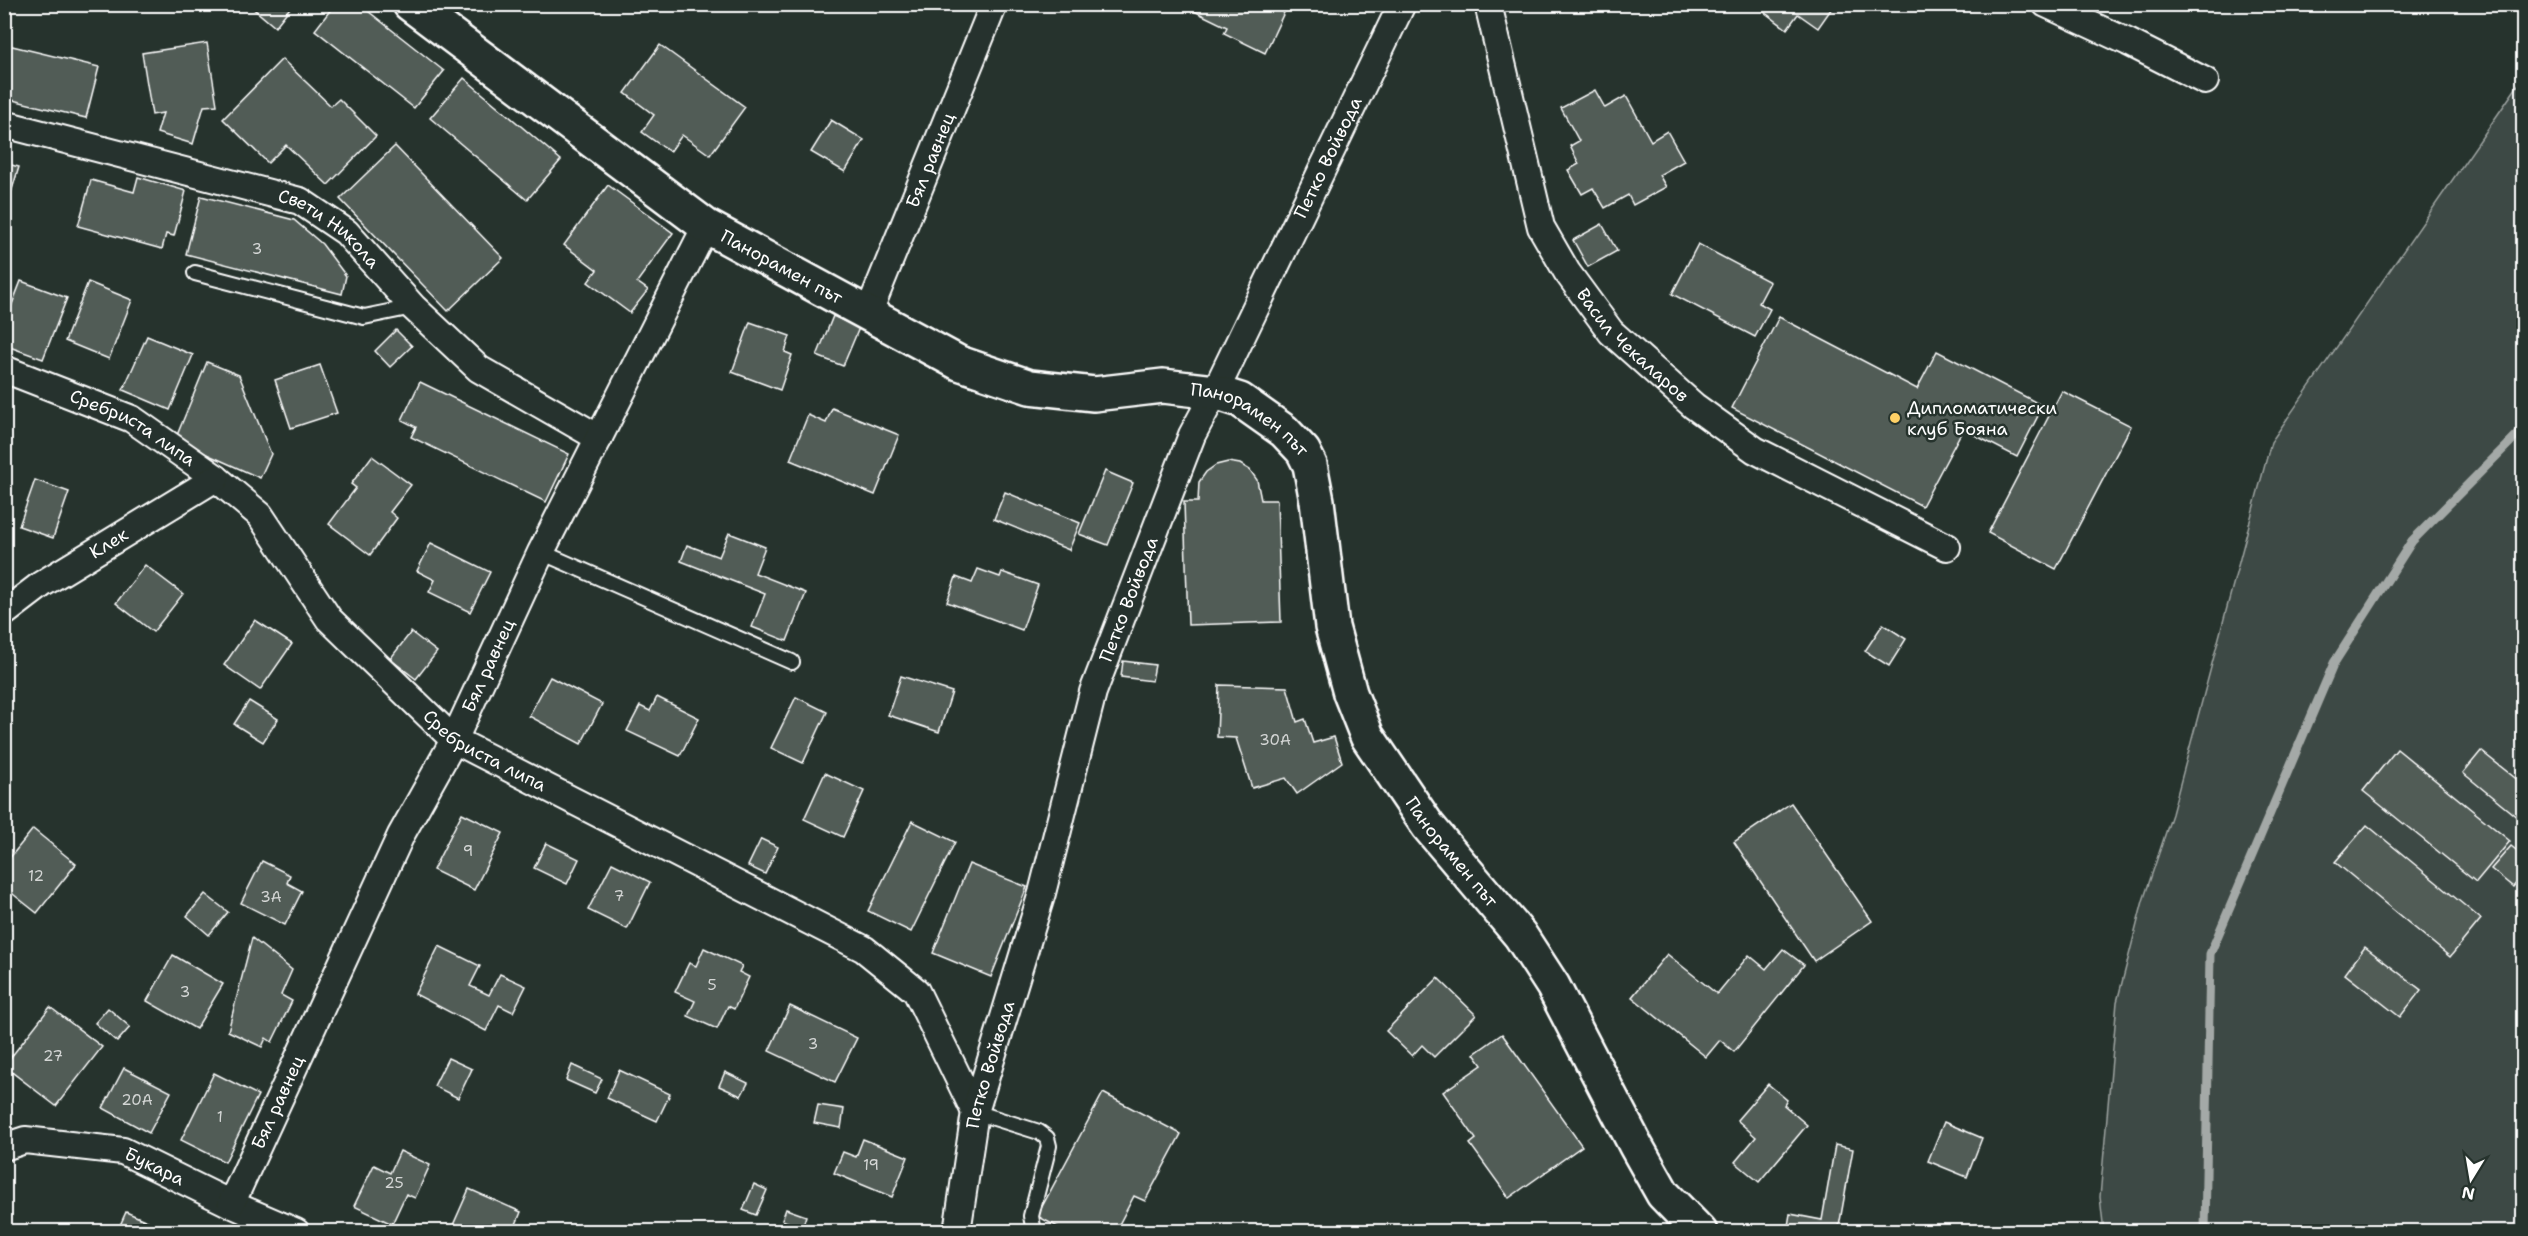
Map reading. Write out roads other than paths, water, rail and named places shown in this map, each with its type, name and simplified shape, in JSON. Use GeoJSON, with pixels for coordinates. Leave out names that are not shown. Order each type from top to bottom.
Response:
{"type":"FeatureCollection","features":[{"type":"Feature","properties":{"kind":"main road","name":"Панорамен път"},"geometry":{"type":"LineString","coordinates":[[410,4],[706,226],[959,363],[1030,387],[1094,394],[1162,386],[1215,392],[1240,400],[1269,419],[1303,451],[1313,477],[1332,627],[1350,693],[1367,736],[1428,826],[1520,935],[1553,986],[1663,1194],[1700,1232]]}},
{"type":"Feature","properties":{"kind":"street","name":"Бял равнец"},"geometry":{"type":"LineString","coordinates":[[868,314],[994,4]]}},
{"type":"Feature","properties":{"kind":"street","name":"Петко Войвода"},"geometry":{"type":"LineString","coordinates":[[957,1232],[975,1112],[1042,893],[1093,692],[1192,435],[1215,392],[1402,4]]}},
{"type":"Feature","properties":{"kind":"street","name":"Васил Чекаларов"},"geometry":{"type":"LineString","coordinates":[[1488,4],[1541,227],[1567,272],[1611,332],[1694,406],[1755,450],[1947,547]]}},
{"type":"Feature","properties":{"kind":"street"},"geometry":{"type":"LineString","coordinates":[[2046,4],[2205,81]]}},
{"type":"Feature","properties":{"kind":"street","name":"Свети Никола"},"geometry":{"type":"LineString","coordinates":[[4,124],[300,201],[346,232],[413,308],[479,369],[599,438]]}},
{"type":"Feature","properties":{"kind":"street","name":"Бял равнец"},"geometry":{"type":"LineString","coordinates":[[231,1204],[401,834],[454,740],[541,552],[706,226]]}},
{"type":"Feature","properties":{"kind":"street","name":"Сребриста липа"},"geometry":{"type":"LineString","coordinates":[[4,369],[132,419],[216,478],[260,515],[329,619],[454,740],[864,949],[916,991],[975,1112]]}},
{"type":"Feature","properties":{"kind":"street","name":"Клек"},"geometry":{"type":"LineString","coordinates":[[4,613],[42,584],[216,478]]}},
{"type":"Feature","properties":{"kind":"street","name":"Букара"},"geometry":{"type":"LineString","coordinates":[[4,1147],[25,1140],[123,1151],[231,1204],[296,1232]]}},
{"type":"Feature","properties":{"kind":"lane"},"geometry":{"type":"LineString","coordinates":[[195,273],[364,317],[413,308]]}},
{"type":"Feature","properties":{"kind":"lane"},"geometry":{"type":"LineString","coordinates":[[541,552],[792,662]]}},
{"type":"Feature","properties":{"kind":"lane"},"geometry":{"type":"LineString","coordinates":[[975,1112],[1039,1132],[1047,1138],[1049,1146],[1031,1216],[1034,1232]]}},
{"type":"Feature","properties":{"kind":"waterway"},"geometry":{"type":"LineString","coordinates":[[2205,1232],[2210,954],[2334,663],[2412,541],[2524,428]]}},
{"type":"Feature","properties":{"kind":"place","name":"Дипломатически клуб Бояна"},"geometry":{"type":"Point","coordinates":[1895,418]}}]}
